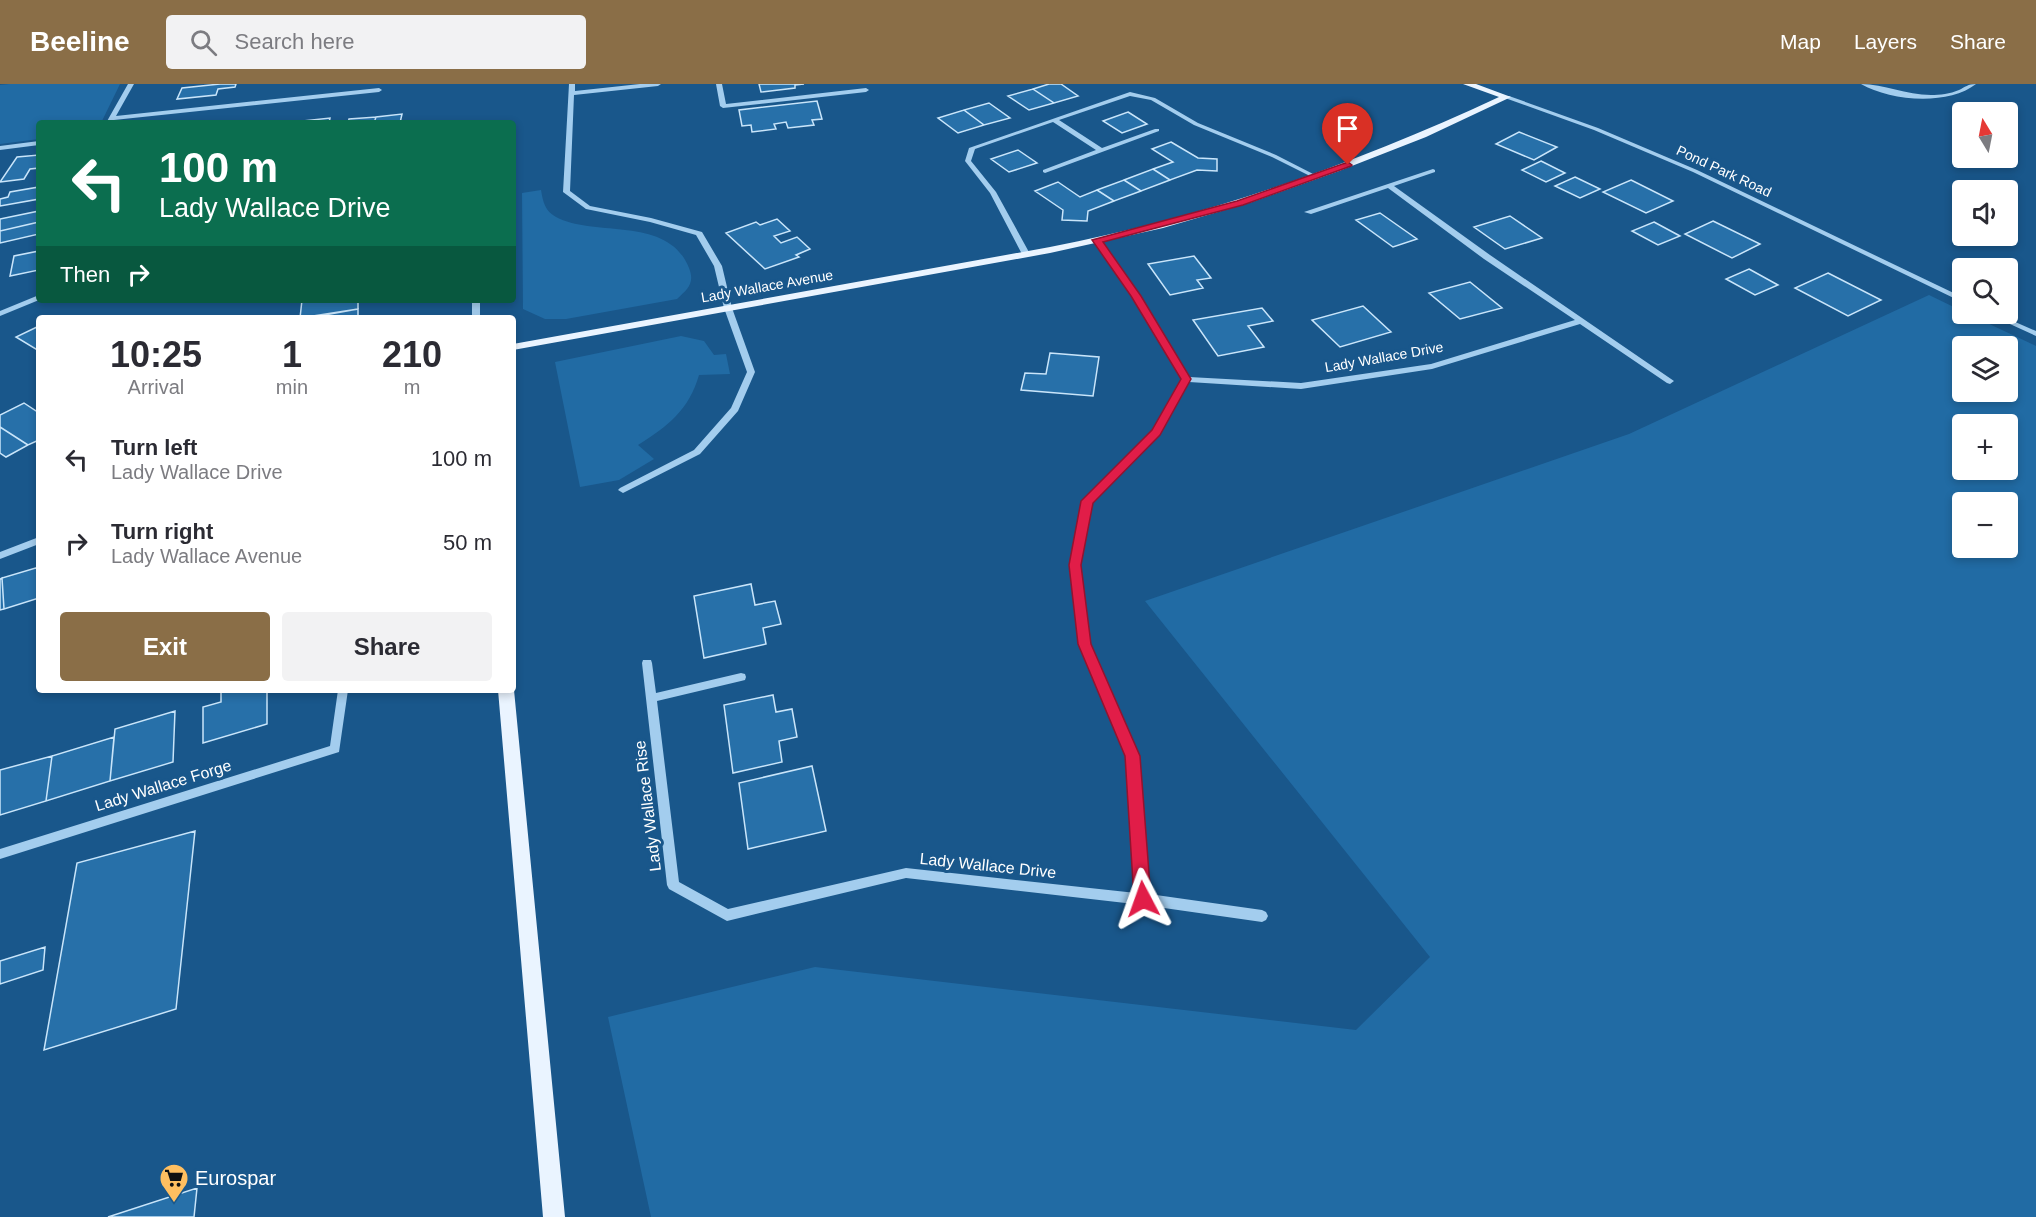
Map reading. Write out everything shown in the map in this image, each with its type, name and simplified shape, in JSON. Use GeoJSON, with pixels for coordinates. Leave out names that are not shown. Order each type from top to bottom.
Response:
{"type":"FeatureCollection","features":[{"type":"Feature","properties":{"kind":"main road","name":"Pond Park Road"},"geometry":{"type":"LineString","coordinates":[[1467,84],[1508,97]]}},
{"type":"Feature","properties":{"kind":"main road","name":"Lady Wallace Avenue"},"geometry":{"type":"LineString","coordinates":[[516,346],[1097,240],[1240,203],[1317,177],[1432,131],[1508,97]]}},
{"type":"Feature","properties":{"kind":"main road"},"geometry":{"type":"LineString","coordinates":[[506,693],[554,1217]]}},
{"type":"Feature","properties":{"kind":"street"},"geometry":{"type":"LineString","coordinates":[[111,120],[131,84]]}},
{"type":"Feature","properties":{"kind":"street"},"geometry":{"type":"LineString","coordinates":[[623,490],[697,452],[735,409],[752,372],[728,308],[718,266],[699,234],[651,220],[588,208],[566,192],[572,88],[658,84]]}},
{"type":"Feature","properties":{"kind":"street"},"geometry":{"type":"LineString","coordinates":[[719,84],[723,106],[866,90]]}},
{"type":"Feature","properties":{"kind":"street"},"geometry":{"type":"LineString","coordinates":[[1864,84],[1912,96],[1941,97],[1961,93],[1973,84]]}},
{"type":"Feature","properties":{"kind":"street"},"geometry":{"type":"LineString","coordinates":[[119,120],[379,90]]}},
{"type":"Feature","properties":{"kind":"street"},"geometry":{"type":"LineString","coordinates":[[1026,254],[993,192],[968,161],[972,148],[1130,94],[1153,99],[1196,124],[1274,156],[1317,177]]}},
{"type":"Feature","properties":{"kind":"street","name":"Pond Park Road"},"geometry":{"type":"LineString","coordinates":[[1508,97],[1596,129],[1695,171],[1952,295]]}},
{"type":"Feature","properties":{"kind":"street"},"geometry":{"type":"LineString","coordinates":[[1054,120],[1101,150]]}},
{"type":"Feature","properties":{"kind":"street"},"geometry":{"type":"LineString","coordinates":[[1045,171],[1157,130]]}},
{"type":"Feature","properties":{"kind":"street"},"geometry":{"type":"LineString","coordinates":[[0,148],[36,143]]}},
{"type":"Feature","properties":{"kind":"street"},"geometry":{"type":"LineString","coordinates":[[1308,212],[1433,171]]}},
{"type":"Feature","properties":{"kind":"street"},"geometry":{"type":"LineString","coordinates":[[1390,186],[1487,257],[1670,381]]}},
{"type":"Feature","properties":{"kind":"street"},"geometry":{"type":"LineString","coordinates":[[1097,240],[1136,296],[1186,379],[1156,432],[1088,501],[1075,565],[1085,644],[1133,756],[1143,899]]}},
{"type":"Feature","properties":{"kind":"street"},"geometry":{"type":"LineString","coordinates":[[0,314],[36,298]]}},
{"type":"Feature","properties":{"kind":"street","name":"Lady Wallace Drive"},"geometry":{"type":"LineString","coordinates":[[1186,379],[1301,386],[1432,366],[1581,321]]}},
{"type":"Feature","properties":{"kind":"street"},"geometry":{"type":"LineString","coordinates":[[2014,324],[2036,334]]}},
{"type":"Feature","properties":{"kind":"street"},"geometry":{"type":"LineString","coordinates":[[0,556],[36,541]]}},
{"type":"Feature","properties":{"kind":"street","name":"Lady Wallace Rise"},"geometry":{"type":"LineString","coordinates":[[647,663],[674,885],[727,915]]}},
{"type":"Feature","properties":{"kind":"street"},"geometry":{"type":"LineString","coordinates":[[651,698],[741,677]]}},
{"type":"Feature","properties":{"kind":"street","name":"Lady Wallace Forge"},"geometry":{"type":"LineString","coordinates":[[0,854],[335,749],[343,693]]}},
{"type":"Feature","properties":{"kind":"street","name":"Lady Wallace Drive"},"geometry":{"type":"LineString","coordinates":[[727,915],[906,873],[1143,899],[1262,916]]}},
{"type":"Feature","properties":{"kind":"shaded area"},"geometry":{"type":"Polygon","coordinates":[[[120,84],[102,120],[36,120],[36,139],[0,144],[0,85],[120,84]]]}},
{"type":"Feature","properties":{"kind":"shaded area"},"geometry":{"type":"Polygon","coordinates":[[[541,190],[545,206],[556,217],[572,223],[630,230],[665,241],[679,251],[689,268],[691,282],[687,289],[677,299],[566,319],[545,319],[523,309],[522,193],[541,190]]]}},
{"type":"Feature","properties":{"kind":"shaded area"},"geometry":{"type":"Polygon","coordinates":[[[1929,295],[1952,306],[1952,324],[1989,324],[2015,336],[1952,336],[1952,402],[2018,402],[2018,338],[2036,346],[2036,1217],[651,1217],[608,1017],[815,967],[1356,1030],[1430,957],[1145,601],[1629,434],[1929,295]]]}},
{"type":"Feature","properties":{"kind":"shaded area"},"geometry":{"type":"Polygon","coordinates":[[[681,336],[704,341],[714,355],[726,354],[730,374],[699,375],[683,408],[668,424],[638,445],[654,459],[619,480],[580,487],[555,362],[681,336]]]}},
{"type":"Feature","properties":{"kind":"building"},"geometry":{"type":"Polygon","coordinates":[[[236,84],[235,87],[218,89],[216,95],[177,99],[182,88],[236,84]]]}},
{"type":"Feature","properties":{"kind":"building"},"geometry":{"type":"Polygon","coordinates":[[[759,84],[804,84],[795,85],[795,88],[761,92],[759,84]]]}},
{"type":"Feature","properties":{"kind":"building"},"geometry":{"type":"Polygon","coordinates":[[[1049,84],[1061,84],[1078,96],[1054,103],[1033,89],[1049,84]]]}},
{"type":"Feature","properties":{"kind":"building"},"geometry":{"type":"Polygon","coordinates":[[[1033,89],[1054,103],[1029,110],[1008,96],[1033,89]]]}},
{"type":"Feature","properties":{"kind":"building"},"geometry":{"type":"Polygon","coordinates":[[[817,101],[822,119],[812,120],[814,125],[788,128],[786,122],[774,124],[776,129],[752,132],[751,125],[742,126],[739,110],[817,101]]]}},
{"type":"Feature","properties":{"kind":"building"},"geometry":{"type":"Polygon","coordinates":[[[989,103],[1010,118],[984,125],[964,110],[989,103]]]}},
{"type":"Feature","properties":{"kind":"building"},"geometry":{"type":"Polygon","coordinates":[[[964,110],[984,125],[958,133],[938,118],[964,110]]]}},
{"type":"Feature","properties":{"kind":"building"},"geometry":{"type":"Polygon","coordinates":[[[1128,112],[1147,124],[1122,133],[1103,121],[1128,112]]]}},
{"type":"Feature","properties":{"kind":"building"},"geometry":{"type":"Polygon","coordinates":[[[402,114],[401,120],[375,120],[376,117],[402,114]]]}},
{"type":"Feature","properties":{"kind":"building"},"geometry":{"type":"Polygon","coordinates":[[[376,117],[375,120],[349,119],[376,117]]]}},
{"type":"Feature","properties":{"kind":"building"},"geometry":{"type":"Polygon","coordinates":[[[1519,132],[1557,147],[1534,160],[1496,144],[1519,132]]]}},
{"type":"Feature","properties":{"kind":"building"},"geometry":{"type":"Polygon","coordinates":[[[1171,142],[1198,158],[1217,159],[1217,171],[1197,170],[1170,180],[1153,169],[1173,162],[1152,149],[1171,142]]]}},
{"type":"Feature","properties":{"kind":"building"},"geometry":{"type":"Polygon","coordinates":[[[1018,150],[1037,163],[1009,172],[991,159],[1018,150]]]}},
{"type":"Feature","properties":{"kind":"building"},"geometry":{"type":"Polygon","coordinates":[[[36,155],[36,168],[30,169],[24,179],[0,182],[17,157],[36,155]]]}},
{"type":"Feature","properties":{"kind":"building"},"geometry":{"type":"Polygon","coordinates":[[[1541,161],[1565,173],[1546,182],[1522,170],[1541,161]]]}},
{"type":"Feature","properties":{"kind":"building"},"geometry":{"type":"Polygon","coordinates":[[[1153,169],[1170,180],[1141,191],[1124,180],[1153,169]]]}},
{"type":"Feature","properties":{"kind":"building"},"geometry":{"type":"Polygon","coordinates":[[[1575,177],[1600,189],[1580,198],[1555,186],[1575,177]]]}},
{"type":"Feature","properties":{"kind":"building"},"geometry":{"type":"Polygon","coordinates":[[[1124,180],[1141,191],[1114,201],[1097,190],[1124,180]]]}},
{"type":"Feature","properties":{"kind":"building"},"geometry":{"type":"Polygon","coordinates":[[[1631,180],[1673,201],[1646,213],[1603,192],[1631,180]]]}},
{"type":"Feature","properties":{"kind":"building"},"geometry":{"type":"Polygon","coordinates":[[[1058,182],[1080,197],[1097,190],[1114,201],[1088,211],[1087,221],[1062,220],[1063,210],[1035,191],[1058,182]]]}},
{"type":"Feature","properties":{"kind":"building"},"geometry":{"type":"Polygon","coordinates":[[[36,188],[36,200],[0,206],[0,199],[8,197],[10,192],[36,188]]]}},
{"type":"Feature","properties":{"kind":"building"},"geometry":{"type":"Polygon","coordinates":[[[36,212],[36,223],[0,231],[0,219],[36,212]]]}},
{"type":"Feature","properties":{"kind":"building"},"geometry":{"type":"Polygon","coordinates":[[[1380,213],[1417,239],[1393,247],[1356,220],[1380,213]]]}},
{"type":"Feature","properties":{"kind":"building"},"geometry":{"type":"Polygon","coordinates":[[[1510,216],[1542,238],[1505,249],[1474,227],[1510,216]]]}},
{"type":"Feature","properties":{"kind":"building"},"geometry":{"type":"Polygon","coordinates":[[[777,219],[790,231],[774,236],[781,243],[797,237],[810,249],[796,255],[799,257],[765,269],[726,233],[756,222],[760,225],[777,219]]]}},
{"type":"Feature","properties":{"kind":"building"},"geometry":{"type":"Polygon","coordinates":[[[1713,221],[1760,244],[1732,258],[1685,234],[1713,221]]]}},
{"type":"Feature","properties":{"kind":"building"},"geometry":{"type":"Polygon","coordinates":[[[1654,222],[1680,236],[1658,245],[1632,231],[1654,222]]]}},
{"type":"Feature","properties":{"kind":"building"},"geometry":{"type":"Polygon","coordinates":[[[36,223],[36,235],[0,243],[0,231],[36,223]]]}},
{"type":"Feature","properties":{"kind":"building"},"geometry":{"type":"Polygon","coordinates":[[[36,252],[36,271],[10,276],[14,256],[36,252]]]}},
{"type":"Feature","properties":{"kind":"building"},"geometry":{"type":"Polygon","coordinates":[[[1194,256],[1211,278],[1197,280],[1203,288],[1170,295],[1148,264],[1194,256]]]}},
{"type":"Feature","properties":{"kind":"building"},"geometry":{"type":"Polygon","coordinates":[[[1749,269],[1778,285],[1755,295],[1726,279],[1749,269]]]}},
{"type":"Feature","properties":{"kind":"building"},"geometry":{"type":"Polygon","coordinates":[[[1828,273],[1881,300],[1848,316],[1795,288],[1828,273]]]}},
{"type":"Feature","properties":{"kind":"building"},"geometry":{"type":"Polygon","coordinates":[[[1470,282],[1502,308],[1460,319],[1429,293],[1470,282]]]}},
{"type":"Feature","properties":{"kind":"building"},"geometry":{"type":"Polygon","coordinates":[[[302,303],[358,303],[358,309],[319,315],[300,315],[302,303]]]}},
{"type":"Feature","properties":{"kind":"building"},"geometry":{"type":"Polygon","coordinates":[[[1363,306],[1391,332],[1340,347],[1312,320],[1363,306]]]}},
{"type":"Feature","properties":{"kind":"building"},"geometry":{"type":"Polygon","coordinates":[[[1262,308],[1273,321],[1248,326],[1264,347],[1218,356],[1193,320],[1262,308]]]}},
{"type":"Feature","properties":{"kind":"building"},"geometry":{"type":"Polygon","coordinates":[[[358,309],[358,315],[325,315],[358,309]]]}},
{"type":"Feature","properties":{"kind":"building"},"geometry":{"type":"Polygon","coordinates":[[[36,327],[36,349],[16,337],[36,327]]]}},
{"type":"Feature","properties":{"kind":"building"},"geometry":{"type":"Polygon","coordinates":[[[1050,353],[1099,357],[1093,396],[1021,390],[1025,373],[1046,374],[1050,353]]]}},
{"type":"Feature","properties":{"kind":"building"},"geometry":{"type":"Polygon","coordinates":[[[24,403],[36,411],[36,441],[28,445],[0,427],[0,415],[24,403]]]}},
{"type":"Feature","properties":{"kind":"building"},"geometry":{"type":"Polygon","coordinates":[[[0,427],[28,445],[6,457],[0,453],[0,427]]]}},
{"type":"Feature","properties":{"kind":"building"},"geometry":{"type":"Polygon","coordinates":[[[36,568],[36,599],[4,609],[2,578],[36,568]]]}},
{"type":"Feature","properties":{"kind":"building"},"geometry":{"type":"Polygon","coordinates":[[[2,578],[4,609],[0,610],[0,579],[2,578]]]}},
{"type":"Feature","properties":{"kind":"building"},"geometry":{"type":"Polygon","coordinates":[[[751,584],[755,605],[775,601],[781,624],[763,628],[766,644],[704,658],[694,596],[751,584]]]}},
{"type":"Feature","properties":{"kind":"building"},"geometry":{"type":"Polygon","coordinates":[[[221,693],[267,693],[267,724],[203,743],[203,707],[221,702],[221,693]]]}},
{"type":"Feature","properties":{"kind":"building"},"geometry":{"type":"Polygon","coordinates":[[[773,695],[776,712],[792,709],[797,737],[779,741],[782,762],[733,773],[724,705],[773,695]]]}},
{"type":"Feature","properties":{"kind":"building"},"geometry":{"type":"Polygon","coordinates":[[[175,711],[173,762],[110,781],[115,729],[175,711]]]}},
{"type":"Feature","properties":{"kind":"building"},"geometry":{"type":"Polygon","coordinates":[[[114,737],[110,781],[46,801],[52,756],[114,737]]]}},
{"type":"Feature","properties":{"kind":"building"},"geometry":{"type":"Polygon","coordinates":[[[52,756],[46,801],[0,815],[0,770],[52,756]]]}},
{"type":"Feature","properties":{"kind":"building"},"geometry":{"type":"Polygon","coordinates":[[[812,766],[826,831],[748,849],[739,783],[812,766]]]}},
{"type":"Feature","properties":{"kind":"building"},"geometry":{"type":"Polygon","coordinates":[[[195,831],[176,1009],[44,1050],[77,863],[195,831]]]}},
{"type":"Feature","properties":{"kind":"building"},"geometry":{"type":"Polygon","coordinates":[[[45,947],[43,970],[0,984],[0,961],[45,947]]]}},
{"type":"Feature","properties":{"kind":"building","name":"Eurospar"},"geometry":{"type":"Polygon","coordinates":[[[197,1188],[194,1217],[108,1217],[197,1188]]]}},
{"type":"Feature","properties":{"kind":"place","name":"Eurospar"},"geometry":{"type":"Point","coordinates":[174,1204]}},
{"type":"Feature","properties":{"kind":"route"},"geometry":{"type":"LineString","coordinates":[[1143,899],[1133,756],[1085,644],[1075,565],[1088,501],[1156,432],[1186,379],[1136,296],[1097,240],[1240,203],[1348,165]]}}]}
